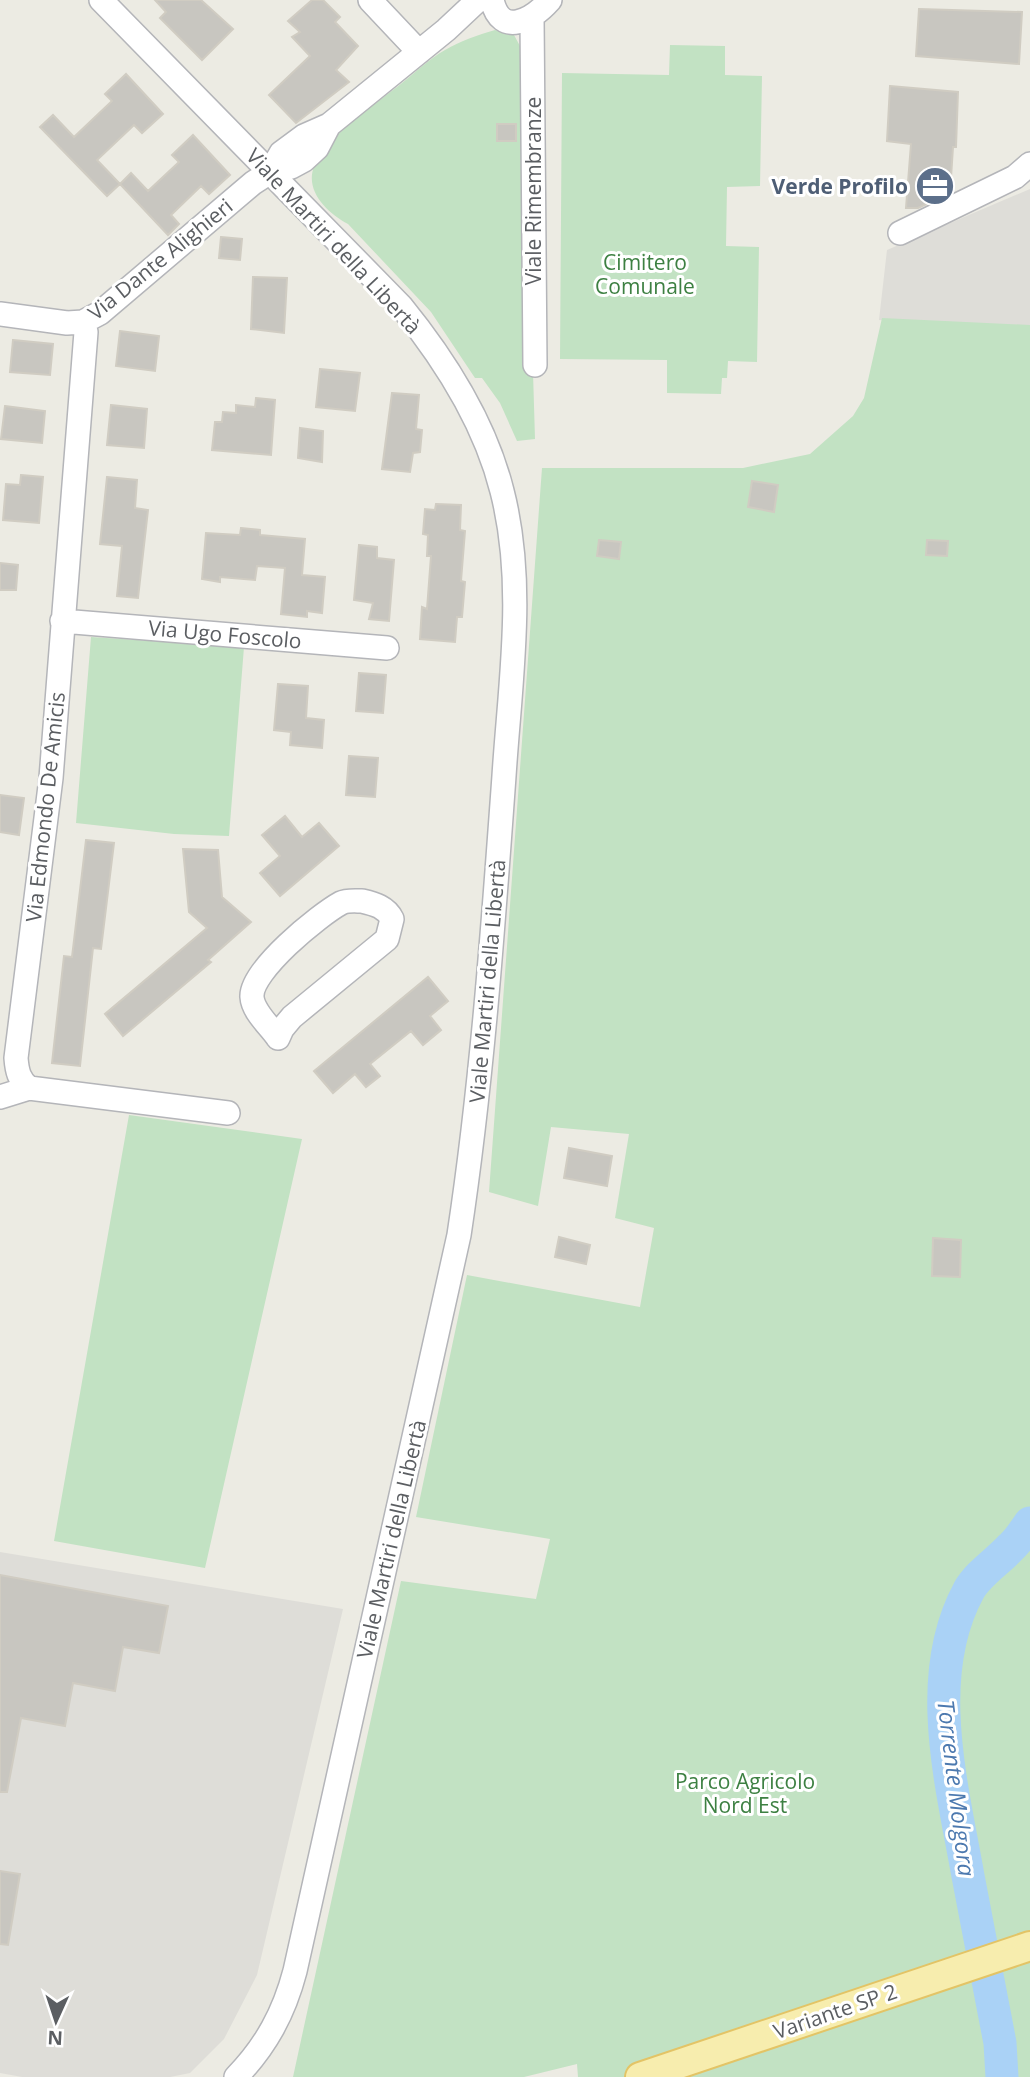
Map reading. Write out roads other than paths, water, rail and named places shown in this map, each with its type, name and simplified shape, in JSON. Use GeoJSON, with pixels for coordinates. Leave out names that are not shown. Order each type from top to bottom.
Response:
{"type":"FeatureCollection","features":[{"type":"Feature","properties":{"kind":"main road","name":"Variante SP 2"},"geometry":{"type":"LineString","coordinates":[[640,2077],[1030,1946]]}},
{"type":"Feature","properties":{"kind":"street","name":"Viale Martiri della Libertà"},"geometry":{"type":"LineString","coordinates":[[101,0],[401,306],[433,349],[470,410],[488,448],[504,500],[515,572],[494,917],[472,1151],[459,1235],[295,1971],[287,1999],[270,2034],[256,2056],[236,2077]]}},
{"type":"Feature","properties":{"kind":"street"},"geometry":{"type":"LineString","coordinates":[[370,0],[419,52]]}},
{"type":"Feature","properties":{"kind":"street","name":"Via Dante Alighieri"},"geometry":{"type":"LineString","coordinates":[[0,314],[66,323],[83,322],[100,313],[253,183],[270,172],[286,148],[304,136],[330,125],[446,30],[478,0]]}},
{"type":"Feature","properties":{"kind":"street"},"geometry":{"type":"LineString","coordinates":[[492,0],[496,13],[506,20]]}},
{"type":"Feature","properties":{"kind":"street"},"geometry":{"type":"LineString","coordinates":[[446,30],[492,19],[519,23],[532,18],[550,0]]}},
{"type":"Feature","properties":{"kind":"street","name":"Viale Rimembranze"},"geometry":{"type":"LineString","coordinates":[[532,18],[535,365]]}},
{"type":"Feature","properties":{"kind":"street"},"geometry":{"type":"LineString","coordinates":[[900,233],[1015,177],[1030,164]]}},
{"type":"Feature","properties":{"kind":"street","name":"Via Edmondo De Amicis"},"geometry":{"type":"LineString","coordinates":[[29,1088],[22,1082],[16,1058],[51,778],[86,332],[83,322]]}},
{"type":"Feature","properties":{"kind":"street","name":"Via Ugo Foscolo"},"geometry":{"type":"LineString","coordinates":[[62,621],[387,648]]}},
{"type":"Feature","properties":{"kind":"street"},"geometry":{"type":"LineString","coordinates":[[362,901],[382,907],[392,919],[387,939],[292,1017],[278,1038],[251,999],[252,989],[259,977],[289,942],[343,902],[362,901]]}},
{"type":"Feature","properties":{"kind":"street"},"geometry":{"type":"LineString","coordinates":[[0,1097],[29,1088],[228,1113]]}},
{"type":"Feature","properties":{"kind":"waterway","name":"Torrente Molgora"},"geometry":{"type":"LineString","coordinates":[[1002,2077],[1000,2043],[949,1768],[944,1694],[947,1658],[955,1623],[969,1590],[1016,1542],[1030,1523]]}},
{"type":"Feature","properties":{"kind":"place","name":"Verde Profilo"},"geometry":{"type":"Point","coordinates":[935,186]}},
{"type":"Feature","properties":{"kind":"park label","name":"Cimitero Comunale"},"geometry":{"type":"Point","coordinates":[645,274]}},
{"type":"Feature","properties":{"kind":"park label","name":"Parco Agricolo Nord Est"},"geometry":{"type":"Point","coordinates":[745,1793]}}]}
